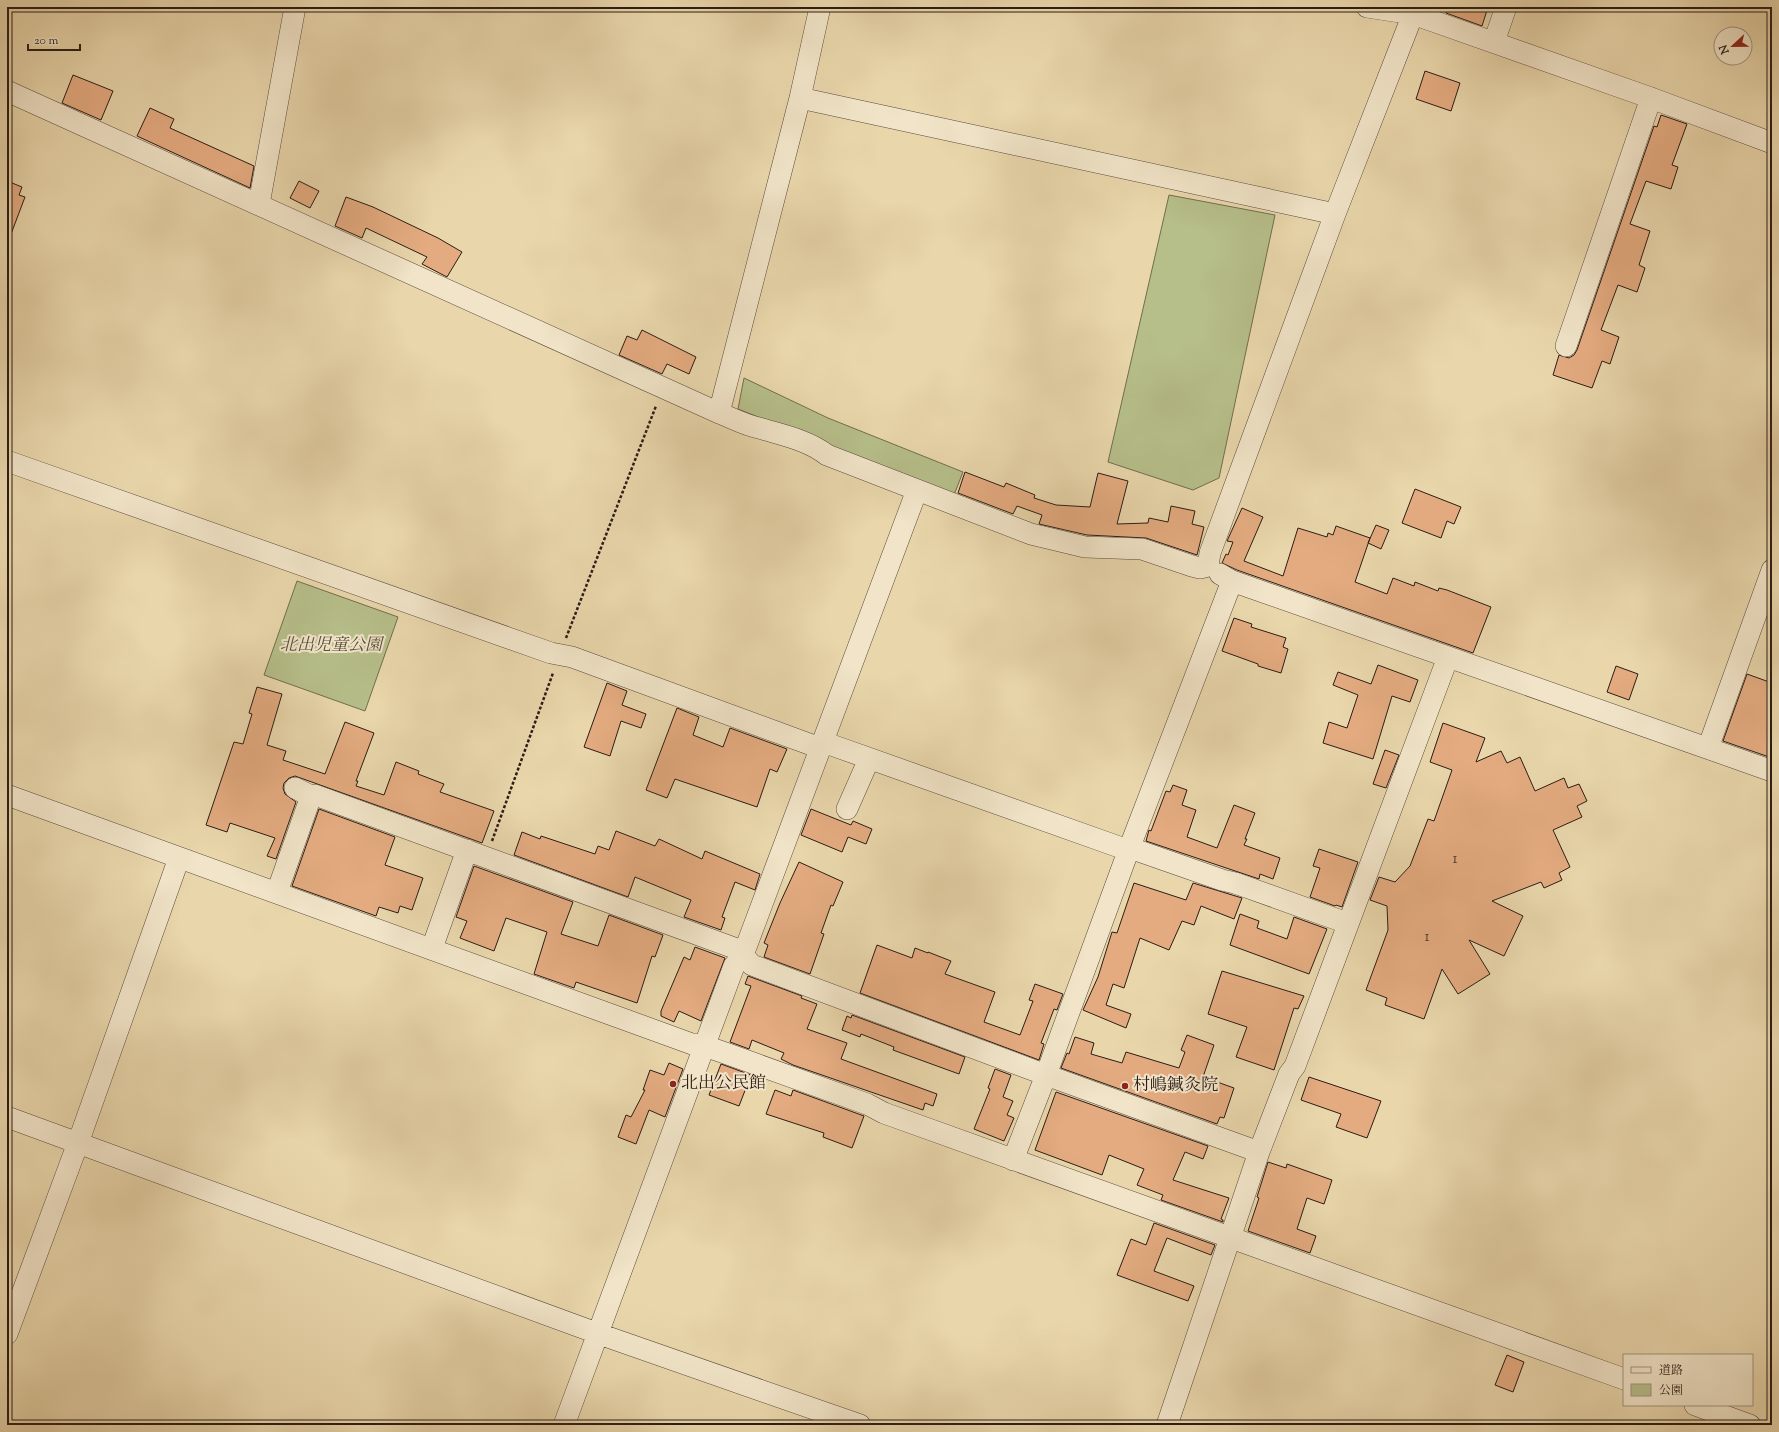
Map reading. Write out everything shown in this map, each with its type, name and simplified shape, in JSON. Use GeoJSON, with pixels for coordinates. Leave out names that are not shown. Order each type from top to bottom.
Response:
{"type":"FeatureCollection","features":[{"type":"Feature","properties":{"kind":"street"},"geometry":{"type":"LineString","coordinates":[[259,204],[295,7]]}},
{"type":"Feature","properties":{"kind":"street"},"geometry":{"type":"LineString","coordinates":[[719,413],[800,98],[820,7]]}},
{"type":"Feature","properties":{"kind":"street"},"geometry":{"type":"LineString","coordinates":[[1367,7],[1413,11],[1772,143]]}},
{"type":"Feature","properties":{"kind":"street"},"geometry":{"type":"LineString","coordinates":[[1494,42],[1506,7]]}},
{"type":"Feature","properties":{"kind":"street"},"geometry":{"type":"LineString","coordinates":[[1208,566],[1210,553],[1335,214],[1413,11]]}},
{"type":"Feature","properties":{"kind":"street"},"geometry":{"type":"LineString","coordinates":[[7,91],[719,413],[818,448],[827,455],[1031,534],[1085,547],[1142,549],[1192,566],[1200,568],[1208,566],[1232,581],[1772,771]]}},
{"type":"Feature","properties":{"kind":"street"},"geometry":{"type":"LineString","coordinates":[[800,98],[1335,214]]}},
{"type":"Feature","properties":{"kind":"street"},"geometry":{"type":"LineString","coordinates":[[1566,346],[1652,98]]}},
{"type":"Feature","properties":{"kind":"street"},"geometry":{"type":"LineString","coordinates":[[7,461],[550,654],[572,657],[1122,848],[1139,851],[1347,923]]}},
{"type":"Feature","properties":{"kind":"street"},"geometry":{"type":"LineString","coordinates":[[564,1425],[603,1335],[734,966],[743,955],[917,490]]}},
{"type":"Feature","properties":{"kind":"street"},"geometry":{"type":"LineString","coordinates":[[1708,748],[1772,570]]}},
{"type":"Feature","properties":{"kind":"street"},"geometry":{"type":"LineString","coordinates":[[1013,1160],[1046,1075],[1129,849],[1232,581]]}},
{"type":"Feature","properties":{"kind":"street"},"geometry":{"type":"LineString","coordinates":[[1168,1425],[1259,1152],[1289,1074],[1295,1066],[1347,923],[1448,657]]}},
{"type":"Feature","properties":{"kind":"street"},"geometry":{"type":"LineString","coordinates":[[847,810],[869,759]]}},
{"type":"Feature","properties":{"kind":"street"},"geometry":{"type":"LineString","coordinates":[[277,892],[303,792],[315,795],[487,856],[737,949],[752,965],[1046,1075],[1259,1152]]}},
{"type":"Feature","properties":{"kind":"street"},"geometry":{"type":"LineString","coordinates":[[7,795],[432,948],[692,1044],[706,1046],[867,1104],[884,1114],[1623,1379]]}},
{"type":"Feature","properties":{"kind":"street"},"geometry":{"type":"LineString","coordinates":[[432,948],[467,850]]}},
{"type":"Feature","properties":{"kind":"street"},"geometry":{"type":"LineString","coordinates":[[7,1334],[78,1143],[179,858]]}},
{"type":"Feature","properties":{"kind":"street"},"geometry":{"type":"LineString","coordinates":[[7,1117],[603,1335],[860,1425]]}},
{"type":"Feature","properties":{"kind":"street"},"geometry":{"type":"LineString","coordinates":[[1698,1406],[1750,1425]]}},
{"type":"Feature","properties":{"kind":"path"},"geometry":{"type":"LineString","coordinates":[[487,856],[560,655],[663,388]]}},
{"type":"Feature","properties":{"kind":"green space"},"geometry":{"type":"Polygon","coordinates":[[[1169,195],[1275,215],[1219,478],[1193,490],[1108,462],[1169,195]]]}},
{"type":"Feature","properties":{"kind":"green space"},"geometry":{"type":"Polygon","coordinates":[[[744,378],[828,418],[963,472],[954,495],[738,409],[744,378]]]}},
{"type":"Feature","properties":{"kind":"green space","name":"北出児童公園"},"geometry":{"type":"Polygon","coordinates":[[[297,581],[398,617],[365,711],[264,675],[297,581]]]}},
{"type":"Feature","properties":{"kind":"building"},"geometry":{"type":"Polygon","coordinates":[[[1448,7],[1488,7],[1482,26],[1446,13],[1448,7]]]}},
{"type":"Feature","properties":{"kind":"building"},"geometry":{"type":"Polygon","coordinates":[[[1425,71],[1460,83],[1451,111],[1416,99],[1425,71]]]}},
{"type":"Feature","properties":{"kind":"building"},"geometry":{"type":"Polygon","coordinates":[[[73,75],[113,91],[101,120],[62,103],[73,75]]]}},
{"type":"Feature","properties":{"kind":"building"},"geometry":{"type":"Polygon","coordinates":[[[150,108],[174,119],[170,128],[254,166],[250,188],[137,136],[150,108]]]}},
{"type":"Feature","properties":{"kind":"building"},"geometry":{"type":"Polygon","coordinates":[[[1661,115],[1687,124],[1672,165],[1678,167],[1671,189],[1646,181],[1630,224],[1650,231],[1639,265],[1645,268],[1637,292],[1618,285],[1601,330],[1619,337],[1610,364],[1602,361],[1592,388],[1553,375],[1559,355],[1569,358],[1574,355],[1577,350],[1654,126],[1657,127],[1661,115]]]}},
{"type":"Feature","properties":{"kind":"building"},"geometry":{"type":"Polygon","coordinates":[[[7,181],[22,187],[19,195],[25,197],[8,242],[7,181]]]}},
{"type":"Feature","properties":{"kind":"building"},"geometry":{"type":"Polygon","coordinates":[[[299,181],[319,191],[310,208],[290,198],[299,181]]]}},
{"type":"Feature","properties":{"kind":"building"},"geometry":{"type":"Polygon","coordinates":[[[346,197],[373,207],[438,238],[462,252],[447,277],[422,264],[427,257],[366,228],[362,238],[335,226],[346,197]]]}},
{"type":"Feature","properties":{"kind":"building"},"geometry":{"type":"Polygon","coordinates":[[[642,330],[696,357],[689,374],[667,364],[662,374],[619,355],[627,336],[637,340],[642,330]]]}},
{"type":"Feature","properties":{"kind":"building"},"geometry":{"type":"Polygon","coordinates":[[[965,472],[1004,487],[1006,483],[1035,495],[1034,498],[1056,505],[1090,507],[1098,473],[1128,481],[1117,524],[1148,523],[1149,518],[1168,522],[1171,506],[1195,511],[1192,524],[1204,527],[1197,555],[1146,538],[1087,535],[1039,524],[1042,515],[1017,506],[1013,514],[958,493],[965,472]]]}},
{"type":"Feature","properties":{"kind":"building"},"geometry":{"type":"Polygon","coordinates":[[[1415,489],[1461,507],[1454,524],[1447,521],[1441,538],[1402,523],[1415,489]]]}},
{"type":"Feature","properties":{"kind":"building"},"geometry":{"type":"Polygon","coordinates":[[[1242,508],[1263,517],[1244,561],[1283,576],[1298,528],[1327,537],[1328,533],[1333,535],[1336,526],[1370,538],[1355,582],[1387,594],[1393,578],[1414,586],[1415,582],[1438,591],[1439,588],[1447,590],[1491,607],[1473,653],[1237,570],[1222,563],[1226,554],[1228,555],[1233,542],[1227,541],[1242,508]]]}},
{"type":"Feature","properties":{"kind":"building"},"geometry":{"type":"Polygon","coordinates":[[[1376,525],[1389,530],[1381,549],[1368,543],[1376,525]]]}},
{"type":"Feature","properties":{"kind":"building"},"geometry":{"type":"Polygon","coordinates":[[[1234,618],[1252,624],[1251,627],[1286,638],[1283,647],[1288,649],[1281,673],[1258,666],[1258,664],[1222,651],[1234,618]]]}},
{"type":"Feature","properties":{"kind":"building"},"geometry":{"type":"Polygon","coordinates":[[[1378,665],[1418,680],[1410,702],[1392,696],[1373,759],[1323,743],[1329,722],[1347,728],[1358,695],[1333,685],[1338,672],[1371,684],[1378,665]]]}},
{"type":"Feature","properties":{"kind":"building"},"geometry":{"type":"Polygon","coordinates":[[[1616,666],[1638,674],[1629,700],[1607,692],[1616,666]]]}},
{"type":"Feature","properties":{"kind":"building"},"geometry":{"type":"Polygon","coordinates":[[[1747,674],[1772,683],[1772,758],[1723,741],[1747,674]]]}},
{"type":"Feature","properties":{"kind":"building"},"geometry":{"type":"Polygon","coordinates":[[[607,683],[627,691],[622,705],[646,714],[641,728],[621,721],[610,756],[584,747],[607,683]]]}},
{"type":"Feature","properties":{"kind":"building"},"geometry":{"type":"Polygon","coordinates":[[[257,687],[282,694],[267,745],[286,751],[283,760],[325,774],[345,722],[374,733],[356,781],[358,781],[356,786],[384,795],[396,762],[419,771],[418,774],[444,784],[440,792],[494,811],[482,843],[295,776],[289,778],[284,783],[283,788],[285,794],[296,802],[276,859],[267,856],[275,838],[230,823],[227,832],[206,825],[234,742],[243,744],[252,714],[249,713],[257,687]]]}},
{"type":"Feature","properties":{"kind":"building"},"geometry":{"type":"Polygon","coordinates":[[[677,708],[699,717],[693,735],[723,747],[730,728],[787,749],[777,772],[770,769],[757,807],[675,779],[667,798],[646,790],[677,708]]]}},
{"type":"Feature","properties":{"kind":"building"},"geometry":{"type":"Polygon","coordinates":[[[1443,723],[1485,738],[1476,762],[1501,751],[1507,763],[1520,757],[1535,791],[1564,778],[1568,788],[1579,784],[1587,801],[1577,806],[1582,817],[1553,830],[1570,867],[1559,873],[1562,880],[1544,888],[1541,882],[1492,901],[1523,916],[1504,956],[1469,940],[1490,974],[1458,994],[1442,969],[1424,1019],[1385,1005],[1387,998],[1366,990],[1388,930],[1387,906],[1370,900],[1379,877],[1395,882],[1410,866],[1428,819],[1434,821],[1452,770],[1430,762],[1443,723]]]}},
{"type":"Feature","properties":{"kind":"building"},"geometry":{"type":"Polygon","coordinates":[[[1385,750],[1399,755],[1386,788],[1373,784],[1385,750]]]}},
{"type":"Feature","properties":{"kind":"building"},"geometry":{"type":"Polygon","coordinates":[[[1173,785],[1187,790],[1182,805],[1196,810],[1187,837],[1217,848],[1234,805],[1255,813],[1244,845],[1280,858],[1273,879],[1260,874],[1259,879],[1146,841],[1149,830],[1151,831],[1166,791],[1170,792],[1173,785]]]}},
{"type":"Feature","properties":{"kind":"building"},"geometry":{"type":"Polygon","coordinates":[[[319,809],[395,837],[385,865],[423,878],[412,910],[400,906],[398,913],[379,907],[376,916],[292,886],[319,809]]]}},
{"type":"Feature","properties":{"kind":"building"},"geometry":{"type":"Polygon","coordinates":[[[811,809],[851,825],[853,821],[872,829],[866,844],[848,837],[842,852],[801,835],[811,809]]]}},
{"type":"Feature","properties":{"kind":"building"},"geometry":{"type":"Polygon","coordinates":[[[616,831],[655,846],[659,839],[702,859],[705,851],[760,874],[755,890],[735,882],[722,917],[725,918],[721,930],[684,917],[691,900],[635,877],[628,897],[514,855],[522,832],[540,839],[541,836],[595,854],[598,846],[609,850],[616,831]]]}},
{"type":"Feature","properties":{"kind":"building"},"geometry":{"type":"Polygon","coordinates":[[[1319,849],[1358,862],[1342,907],[1310,897],[1320,868],[1313,866],[1319,849]]]}},
{"type":"Feature","properties":{"kind":"building"},"geometry":{"type":"Polygon","coordinates":[[[799,862],[843,882],[833,906],[831,905],[821,933],[824,934],[810,974],[764,957],[768,945],[764,943],[799,862]]]}},
{"type":"Feature","properties":{"kind":"building"},"geometry":{"type":"Polygon","coordinates":[[[474,866],[573,902],[561,934],[598,946],[609,915],[663,935],[655,957],[652,956],[637,1003],[576,982],[574,988],[534,974],[547,932],[506,918],[494,951],[460,938],[467,921],[456,917],[474,866]]]}},
{"type":"Feature","properties":{"kind":"building"},"geometry":{"type":"Polygon","coordinates":[[[1134,883],[1186,900],[1193,883],[1242,898],[1234,919],[1201,906],[1194,925],[1182,921],[1169,950],[1140,938],[1124,988],[1113,984],[1106,1005],[1131,1014],[1126,1028],[1083,1010],[1098,977],[1112,932],[1117,933],[1134,883]]]}},
{"type":"Feature","properties":{"kind":"building"},"geometry":{"type":"Polygon","coordinates":[[[1240,914],[1259,921],[1257,928],[1287,939],[1294,917],[1327,929],[1309,974],[1230,945],[1240,914]]]}},
{"type":"Feature","properties":{"kind":"building"},"geometry":{"type":"Polygon","coordinates":[[[877,945],[912,958],[915,948],[951,961],[945,974],[995,992],[984,1022],[1020,1035],[1033,1001],[1029,1000],[1035,984],[1063,994],[1057,1010],[1054,1009],[1041,1043],[1044,1044],[1039,1060],[860,993],[877,945]]]}},
{"type":"Feature","properties":{"kind":"building"},"geometry":{"type":"Polygon","coordinates":[[[695,947],[725,958],[701,1021],[679,1011],[674,1022],[661,1016],[661,1011],[684,957],[690,960],[695,947]]]}},
{"type":"Feature","properties":{"kind":"building"},"geometry":{"type":"Polygon","coordinates":[[[1222,971],[1304,996],[1298,1009],[1294,1008],[1274,1070],[1236,1057],[1247,1027],[1208,1014],[1222,971]]]}},
{"type":"Feature","properties":{"kind":"building"},"geometry":{"type":"Polygon","coordinates":[[[748,976],[802,996],[801,998],[817,1004],[807,1029],[847,1043],[841,1059],[937,1094],[933,1106],[925,1103],[923,1110],[793,1065],[781,1059],[784,1053],[752,1040],[749,1049],[730,1042],[751,986],[745,984],[748,976]]]}},
{"type":"Feature","properties":{"kind":"building"},"geometry":{"type":"Polygon","coordinates":[[[852,1015],[965,1057],[959,1074],[893,1050],[894,1047],[861,1034],[860,1037],[842,1030],[847,1016],[851,1018],[852,1015]]]}},
{"type":"Feature","properties":{"kind":"building"},"geometry":{"type":"Polygon","coordinates":[[[1187,1035],[1214,1045],[1203,1077],[1234,1088],[1224,1118],[1220,1117],[1217,1124],[1061,1068],[1067,1053],[1069,1054],[1075,1037],[1094,1043],[1091,1054],[1122,1063],[1126,1052],[1179,1068],[1185,1052],[1181,1050],[1187,1035]]]}},
{"type":"Feature","properties":{"kind":"building"},"geometry":{"type":"Polygon","coordinates":[[[669,1063],[683,1069],[665,1117],[649,1110],[636,1144],[618,1137],[626,1115],[631,1117],[645,1090],[643,1090],[650,1070],[664,1075],[669,1063]]]}},
{"type":"Feature","properties":{"kind":"building"},"geometry":{"type":"Polygon","coordinates":[[[721,1064],[751,1075],[739,1106],[709,1095],[721,1064]]]}},
{"type":"Feature","properties":{"kind":"building"},"geometry":{"type":"Polygon","coordinates":[[[995,1069],[1011,1075],[1003,1097],[1013,1101],[1007,1115],[1014,1118],[1004,1141],[974,1129],[990,1089],[988,1088],[995,1069]]]}},
{"type":"Feature","properties":{"kind":"building"},"geometry":{"type":"Polygon","coordinates":[[[1309,1077],[1381,1101],[1367,1138],[1336,1127],[1341,1114],[1301,1100],[1309,1077]]]}},
{"type":"Feature","properties":{"kind":"building"},"geometry":{"type":"Polygon","coordinates":[[[775,1090],[791,1096],[793,1090],[864,1116],[852,1148],[823,1137],[824,1133],[766,1114],[775,1090]]]}},
{"type":"Feature","properties":{"kind":"building"},"geometry":{"type":"Polygon","coordinates":[[[1056,1092],[1208,1146],[1203,1159],[1185,1152],[1173,1180],[1229,1198],[1221,1219],[1223,1222],[1161,1200],[1163,1195],[1137,1185],[1144,1169],[1109,1155],[1102,1175],[1035,1150],[1056,1092]]]}},
{"type":"Feature","properties":{"kind":"building"},"geometry":{"type":"Polygon","coordinates":[[[1268,1162],[1286,1168],[1287,1164],[1332,1180],[1324,1204],[1307,1198],[1297,1229],[1316,1236],[1310,1253],[1248,1231],[1259,1198],[1257,1197],[1268,1162]]]}},
{"type":"Feature","properties":{"kind":"building"},"geometry":{"type":"Polygon","coordinates":[[[1154,1223],[1215,1245],[1211,1255],[1167,1238],[1154,1271],[1194,1286],[1188,1301],[1117,1275],[1131,1239],[1146,1245],[1154,1223]]]}},
{"type":"Feature","properties":{"kind":"building"},"geometry":{"type":"Polygon","coordinates":[[[1507,1355],[1524,1362],[1513,1392],[1495,1385],[1507,1355]]]}},
{"type":"Feature","properties":{"kind":"place","name":"北出公民館"},"geometry":{"type":"Point","coordinates":[673,1084]}},
{"type":"Feature","properties":{"kind":"place","name":"村嶋鍼灸院"},"geometry":{"type":"Point","coordinates":[1125,1086]}}]}
